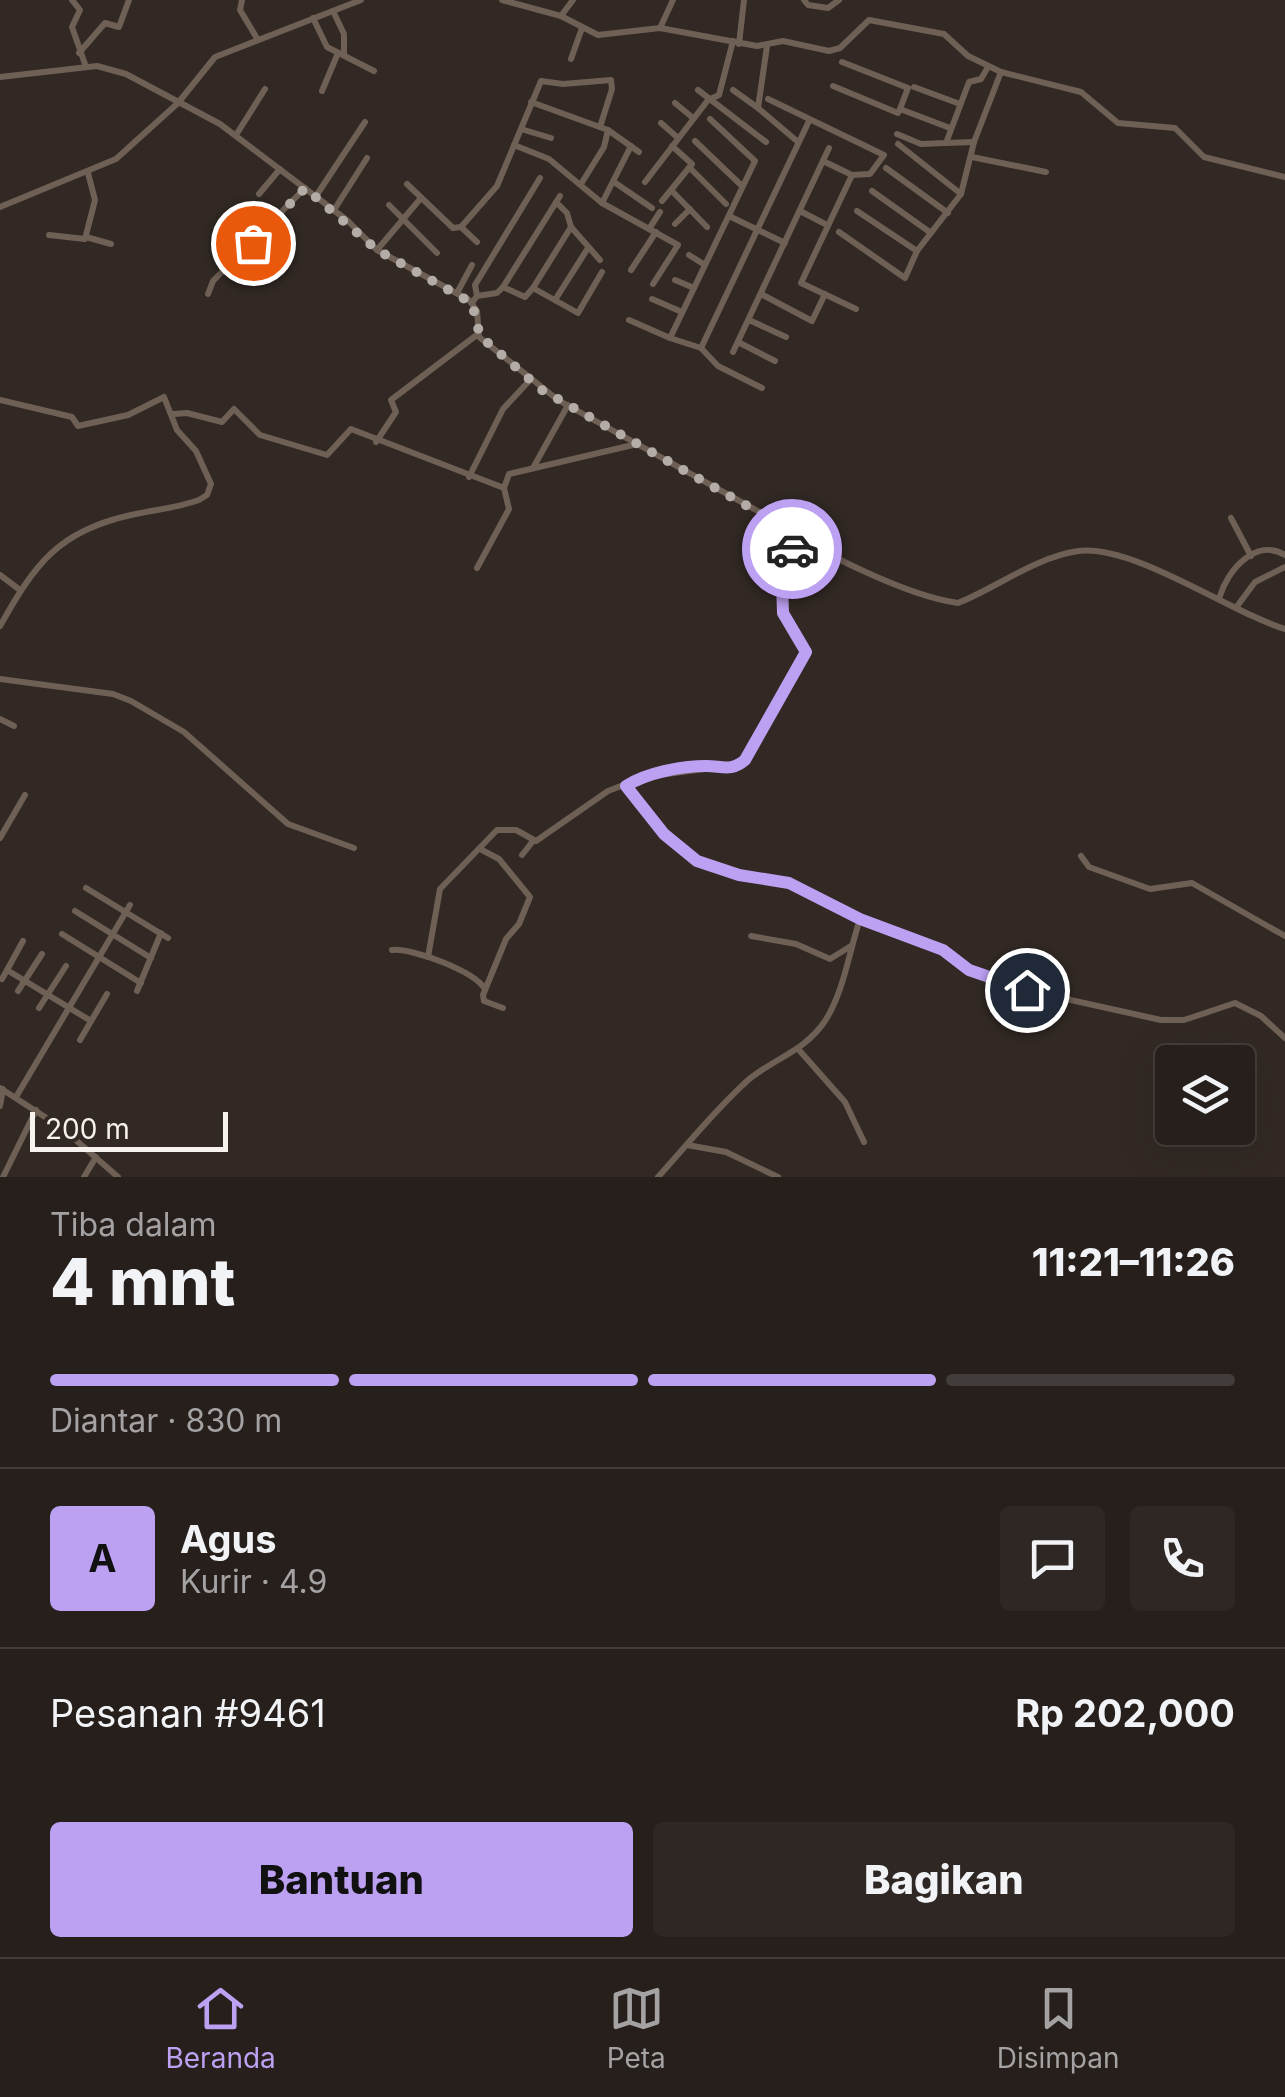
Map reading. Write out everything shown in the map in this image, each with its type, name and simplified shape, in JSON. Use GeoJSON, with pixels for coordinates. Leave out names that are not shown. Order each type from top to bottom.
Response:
{"type":"FeatureCollection","features":[{"type":"Feature","properties":{"kind":"street"},"geometry":{"type":"LineString","coordinates":[[72,0],[80,10],[71,23],[86,67]]}},
{"type":"Feature","properties":{"kind":"street"},"geometry":{"type":"LineString","coordinates":[[79,53],[104,23],[119,27],[129,0]]}},
{"type":"Feature","properties":{"kind":"street"},"geometry":{"type":"LineString","coordinates":[[242,0],[240,10],[258,40]]}},
{"type":"Feature","properties":{"kind":"street"},"geometry":{"type":"LineString","coordinates":[[0,207],[88,174],[126,152],[178,103],[213,59],[361,0]]}},
{"type":"Feature","properties":{"kind":"street"},"geometry":{"type":"LineString","coordinates":[[502,0],[561,16],[607,36],[660,28],[767,46],[783,41],[834,50],[867,20],[884,19],[944,34],[988,67],[1001,72],[1075,89],[1118,122],[1175,128],[1204,156],[1285,176]]}},
{"type":"Feature","properties":{"kind":"street"},"geometry":{"type":"LineString","coordinates":[[660,28],[672,0]]}},
{"type":"Feature","properties":{"kind":"street"},"geometry":{"type":"LineString","coordinates":[[645,182],[693,118],[722,89],[744,0]]}},
{"type":"Feature","properties":{"kind":"street"},"geometry":{"type":"LineString","coordinates":[[804,0],[808,6],[828,8],[840,0]]}},
{"type":"Feature","properties":{"kind":"street"},"geometry":{"type":"LineString","coordinates":[[561,16],[570,1]]}},
{"type":"Feature","properties":{"kind":"street"},"geometry":{"type":"LineString","coordinates":[[322,91],[341,54],[344,34],[333,11]]}},
{"type":"Feature","properties":{"kind":"street"},"geometry":{"type":"LineString","coordinates":[[314,18],[325,44],[374,72]]}},
{"type":"Feature","properties":{"kind":"street"},"geometry":{"type":"LineString","coordinates":[[572,58],[582,28]]}},
{"type":"Feature","properties":{"kind":"street"},"geometry":{"type":"LineString","coordinates":[[758,108],[767,46]]}},
{"type":"Feature","properties":{"kind":"street"},"geometry":{"type":"LineString","coordinates":[[834,86],[898,113],[908,88],[842,62]]}},
{"type":"Feature","properties":{"kind":"street"},"geometry":{"type":"LineString","coordinates":[[0,77],[86,67],[106,67],[126,74],[236,135],[334,210],[377,250],[457,294],[475,299],[497,293],[558,199],[568,213],[571,227],[600,260]]}},
{"type":"Feature","properties":{"kind":"street"},"geometry":{"type":"LineString","coordinates":[[946,143],[969,82],[982,79],[988,67]]}},
{"type":"Feature","properties":{"kind":"street"},"geometry":{"type":"LineString","coordinates":[[839,232],[904,278],[916,251],[962,194],[974,142],[1001,72]]}},
{"type":"Feature","properties":{"kind":"street"},"geometry":{"type":"LineString","coordinates":[[408,184],[454,228],[461,227],[497,186],[542,81],[563,84],[608,78],[612,89],[604,128],[581,184]]}},
{"type":"Feature","properties":{"kind":"street"},"geometry":{"type":"LineString","coordinates":[[914,87],[960,104]]}},
{"type":"Feature","properties":{"kind":"street"},"geometry":{"type":"LineString","coordinates":[[236,135],[265,89]]}},
{"type":"Feature","properties":{"kind":"street"},"geometry":{"type":"LineString","coordinates":[[698,90],[766,142]]}},
{"type":"Feature","properties":{"kind":"street"},"geometry":{"type":"LineString","coordinates":[[733,90],[798,142]]}},
{"type":"Feature","properties":{"kind":"street"},"geometry":{"type":"LineString","coordinates":[[768,98],[884,156],[870,174],[852,174],[823,161]]}},
{"type":"Feature","properties":{"kind":"street"},"geometry":{"type":"LineString","coordinates":[[531,102],[604,128],[639,152]]}},
{"type":"Feature","properties":{"kind":"street"},"geometry":{"type":"LineString","coordinates":[[675,103],[693,118]]}},
{"type":"Feature","properties":{"kind":"street"},"geometry":{"type":"LineString","coordinates":[[900,108],[950,128]]}},
{"type":"Feature","properties":{"kind":"street"},"geometry":{"type":"LineString","coordinates":[[670,338],[754,161],[710,119]]}},
{"type":"Feature","properties":{"kind":"street"},"geometry":{"type":"LineString","coordinates":[[700,348],[808,121]]}},
{"type":"Feature","properties":{"kind":"street"},"geometry":{"type":"LineString","coordinates":[[316,196],[364,122]]}},
{"type":"Feature","properties":{"kind":"street"},"geometry":{"type":"LineString","coordinates":[[661,123],[678,138]]}},
{"type":"Feature","properties":{"kind":"street"},"geometry":{"type":"LineString","coordinates":[[521,129],[551,138]]}},
{"type":"Feature","properties":{"kind":"street"},"geometry":{"type":"LineString","coordinates":[[896,134],[920,144],[974,142]]}},
{"type":"Feature","properties":{"kind":"street"},"geometry":{"type":"LineString","coordinates":[[695,141],[742,186]]}},
{"type":"Feature","properties":{"kind":"street"},"geometry":{"type":"LineString","coordinates":[[898,144],[962,194]]}},
{"type":"Feature","properties":{"kind":"street"},"geometry":{"type":"LineString","coordinates":[[514,145],[549,159],[602,203],[678,245],[654,284]]}},
{"type":"Feature","properties":{"kind":"street"},"geometry":{"type":"LineString","coordinates":[[602,203],[631,146]]}},
{"type":"Feature","properties":{"kind":"street"},"geometry":{"type":"LineString","coordinates":[[672,146],[726,204]]}},
{"type":"Feature","properties":{"kind":"street"},"geometry":{"type":"LineString","coordinates":[[733,352],[829,148]]}},
{"type":"Feature","properties":{"kind":"street"},"geometry":{"type":"LineString","coordinates":[[655,153],[663,158]]}},
{"type":"Feature","properties":{"kind":"street"},"geometry":{"type":"LineString","coordinates":[[972,157],[1046,172]]}},
{"type":"Feature","properties":{"kind":"street"},"geometry":{"type":"LineString","coordinates":[[334,210],[367,158]]}},
{"type":"Feature","properties":{"kind":"street"},"geometry":{"type":"LineString","coordinates":[[662,201],[690,168]]}},
{"type":"Feature","properties":{"kind":"street"},"geometry":{"type":"LineString","coordinates":[[886,168],[948,213]]}},
{"type":"Feature","properties":{"kind":"street"},"geometry":{"type":"LineString","coordinates":[[259,194],[280,169]]}},
{"type":"Feature","properties":{"kind":"street"},"geometry":{"type":"LineString","coordinates":[[86,237],[95,200],[88,174]]}},
{"type":"Feature","properties":{"kind":"street"},"geometry":{"type":"LineString","coordinates":[[852,174],[801,283],[856,309]]}},
{"type":"Feature","properties":{"kind":"street"},"geometry":{"type":"LineString","coordinates":[[540,178],[475,284],[478,334],[530,380],[568,405],[796,538],[866,570],[958,603],[1082,551],[1113,556],[1220,596],[1285,628]]}},
{"type":"Feature","properties":{"kind":"street"},"geometry":{"type":"LineString","coordinates":[[614,182],[656,210],[652,230],[631,270]]}},
{"type":"Feature","properties":{"kind":"street"},"geometry":{"type":"LineString","coordinates":[[208,294],[213,281],[305,188]]}},
{"type":"Feature","properties":{"kind":"street"},"geometry":{"type":"LineString","coordinates":[[672,190],[707,227]]}},
{"type":"Feature","properties":{"kind":"street"},"geometry":{"type":"LineString","coordinates":[[872,190],[931,233]]}},
{"type":"Feature","properties":{"kind":"street"},"geometry":{"type":"LineString","coordinates":[[377,250],[421,198]]}},
{"type":"Feature","properties":{"kind":"street"},"geometry":{"type":"LineString","coordinates":[[388,206],[437,253]]}},
{"type":"Feature","properties":{"kind":"street"},"geometry":{"type":"LineString","coordinates":[[674,224],[690,209]]}},
{"type":"Feature","properties":{"kind":"street"},"geometry":{"type":"LineString","coordinates":[[857,211],[916,251]]}},
{"type":"Feature","properties":{"kind":"street"},"geometry":{"type":"LineString","coordinates":[[800,212],[827,225]]}},
{"type":"Feature","properties":{"kind":"street"},"geometry":{"type":"LineString","coordinates":[[729,216],[785,244]]}},
{"type":"Feature","properties":{"kind":"street"},"geometry":{"type":"LineString","coordinates":[[461,227],[477,242]]}},
{"type":"Feature","properties":{"kind":"street"},"geometry":{"type":"LineString","coordinates":[[503,287],[525,296],[571,227]]}},
{"type":"Feature","properties":{"kind":"street"},"geometry":{"type":"LineString","coordinates":[[49,235],[86,237],[111,244]]}},
{"type":"Feature","properties":{"kind":"street"},"geometry":{"type":"LineString","coordinates":[[555,300],[588,248]]}},
{"type":"Feature","properties":{"kind":"street"},"geometry":{"type":"LineString","coordinates":[[689,255],[705,264]]}},
{"type":"Feature","properties":{"kind":"street"},"geometry":{"type":"LineString","coordinates":[[457,294],[472,266]]}},
{"type":"Feature","properties":{"kind":"street"},"geometry":{"type":"LineString","coordinates":[[532,288],[578,313],[602,272]]}},
{"type":"Feature","properties":{"kind":"street"},"geometry":{"type":"LineString","coordinates":[[675,280],[694,288]]}},
{"type":"Feature","properties":{"kind":"street"},"geometry":{"type":"LineString","coordinates":[[761,294],[812,321],[825,294]]}},
{"type":"Feature","properties":{"kind":"street"},"geometry":{"type":"LineString","coordinates":[[652,299],[682,312]]}},
{"type":"Feature","properties":{"kind":"street"},"geometry":{"type":"LineString","coordinates":[[629,320],[700,348],[718,366],[762,388]]}},
{"type":"Feature","properties":{"kind":"street"},"geometry":{"type":"LineString","coordinates":[[749,320],[786,337]]}},
{"type":"Feature","properties":{"kind":"street"},"geometry":{"type":"LineString","coordinates":[[376,442],[396,412],[391,401],[478,334]]}},
{"type":"Feature","properties":{"kind":"street"},"geometry":{"type":"LineString","coordinates":[[738,342],[775,362]]}},
{"type":"Feature","properties":{"kind":"street"},"geometry":{"type":"LineString","coordinates":[[469,477],[503,409],[530,380]]}},
{"type":"Feature","properties":{"kind":"street"},"geometry":{"type":"LineString","coordinates":[[0,400],[72,417],[78,425],[128,416],[157,397],[165,399],[177,430],[208,474],[207,495],[190,504],[118,518],[67,537],[20,590],[0,626]]}},
{"type":"Feature","properties":{"kind":"street"},"geometry":{"type":"LineString","coordinates":[[533,469],[568,405]]}},
{"type":"Feature","properties":{"kind":"street"},"geometry":{"type":"LineString","coordinates":[[174,414],[187,413],[222,422],[234,409],[260,434],[326,455],[348,429],[504,488]]}},
{"type":"Feature","properties":{"kind":"street"},"geometry":{"type":"LineString","coordinates":[[477,568],[509,508],[504,488],[509,474],[638,444]]}},
{"type":"Feature","properties":{"kind":"street"},"geometry":{"type":"LineString","coordinates":[[1232,518],[1250,556]]}},
{"type":"Feature","properties":{"kind":"street"},"geometry":{"type":"LineString","coordinates":[[522,855],[533,840],[608,791],[644,776],[708,766],[734,768],[745,760],[806,652],[783,613],[782,583],[796,538]]}},
{"type":"Feature","properties":{"kind":"street"},"geometry":{"type":"LineString","coordinates":[[1220,596],[1228,573],[1250,556],[1270,550],[1285,555]]}},
{"type":"Feature","properties":{"kind":"street"},"geometry":{"type":"LineString","coordinates":[[1238,605],[1255,582],[1285,567]]}},
{"type":"Feature","properties":{"kind":"street"},"geometry":{"type":"LineString","coordinates":[[0,574],[20,590]]}},
{"type":"Feature","properties":{"kind":"street"},"geometry":{"type":"LineString","coordinates":[[0,679],[113,694],[132,701],[181,730],[288,824],[354,848]]}},
{"type":"Feature","properties":{"kind":"street"},"geometry":{"type":"LineString","coordinates":[[0,719],[14,726]]}},
{"type":"Feature","properties":{"kind":"street"},"geometry":{"type":"LineString","coordinates":[[626,786],[664,834],[697,861],[727,872],[789,883],[860,919],[943,950],[969,970],[1016,988],[1170,1021],[1234,1003],[1261,1016],[1285,1038]]}},
{"type":"Feature","properties":{"kind":"street"},"geometry":{"type":"LineString","coordinates":[[0,838],[25,795]]}},
{"type":"Feature","properties":{"kind":"street"},"geometry":{"type":"LineString","coordinates":[[428,957],[440,889],[502,828],[516,830],[533,840]]}},
{"type":"Feature","properties":{"kind":"street"},"geometry":{"type":"LineString","coordinates":[[482,850],[499,859],[530,896],[519,924],[504,942],[486,989],[484,1001],[503,1008]]}},
{"type":"Feature","properties":{"kind":"street"},"geometry":{"type":"LineString","coordinates":[[1080,856],[1088,867],[1150,889],[1192,883],[1285,936]]}},
{"type":"Feature","properties":{"kind":"street"},"geometry":{"type":"LineString","coordinates":[[62,934],[139,987],[164,936],[128,908],[86,888]]}},
{"type":"Feature","properties":{"kind":"street"},"geometry":{"type":"LineString","coordinates":[[16,1097],[45,1040],[60,1028],[128,908]]}},
{"type":"Feature","properties":{"kind":"street"},"geometry":{"type":"LineString","coordinates":[[75,911],[151,958]]}},
{"type":"Feature","properties":{"kind":"street"},"geometry":{"type":"LineString","coordinates":[[658,1177],[751,1078],[799,1050],[831,1010],[860,919]]}},
{"type":"Feature","properties":{"kind":"street"},"geometry":{"type":"LineString","coordinates":[[751,936],[796,944],[830,959],[852,945]]}},
{"type":"Feature","properties":{"kind":"street"},"geometry":{"type":"LineString","coordinates":[[2,979],[23,940]]}},
{"type":"Feature","properties":{"kind":"street"},"geometry":{"type":"LineString","coordinates":[[392,950],[408,950],[428,957],[478,980],[486,989]]}},
{"type":"Feature","properties":{"kind":"street"},"geometry":{"type":"LineString","coordinates":[[18,990],[42,954]]}},
{"type":"Feature","properties":{"kind":"street"},"geometry":{"type":"LineString","coordinates":[[39,1008],[66,966]]}},
{"type":"Feature","properties":{"kind":"street"},"geometry":{"type":"LineString","coordinates":[[7,970],[91,1021]]}},
{"type":"Feature","properties":{"kind":"street"},"geometry":{"type":"LineString","coordinates":[[80,1040],[107,994]]}},
{"type":"Feature","properties":{"kind":"street"},"geometry":{"type":"LineString","coordinates":[[799,1050],[845,1102],[864,1142]]}},
{"type":"Feature","properties":{"kind":"street"},"geometry":{"type":"LineString","coordinates":[[0,1106],[2,1088],[36,1110],[118,1177]]}},
{"type":"Feature","properties":{"kind":"street"},"geometry":{"type":"LineString","coordinates":[[3,1177],[36,1110]]}},
{"type":"Feature","properties":{"kind":"street"},"geometry":{"type":"LineString","coordinates":[[687,1144],[717,1149],[778,1177]]}},
{"type":"Feature","properties":{"kind":"street"},"geometry":{"type":"LineString","coordinates":[[84,1177],[96,1157]]}},
{"type":"Feature","properties":{"kind":"way so far"},"geometry":{"type":"LineString","coordinates":[[253,243],[305,188],[348,221],[377,250],[472,303],[480,336],[542,390],[772,520],[796,538],[792,549]]}},
{"type":"Feature","properties":{"kind":"route"},"geometry":{"type":"LineString","coordinates":[[792,549],[782,583],[783,613],[806,652],[745,760],[734,768],[708,766],[644,776],[626,786],[664,834],[697,861],[739,875],[789,883],[860,919],[943,950],[969,970],[1027,990]]}}]}
